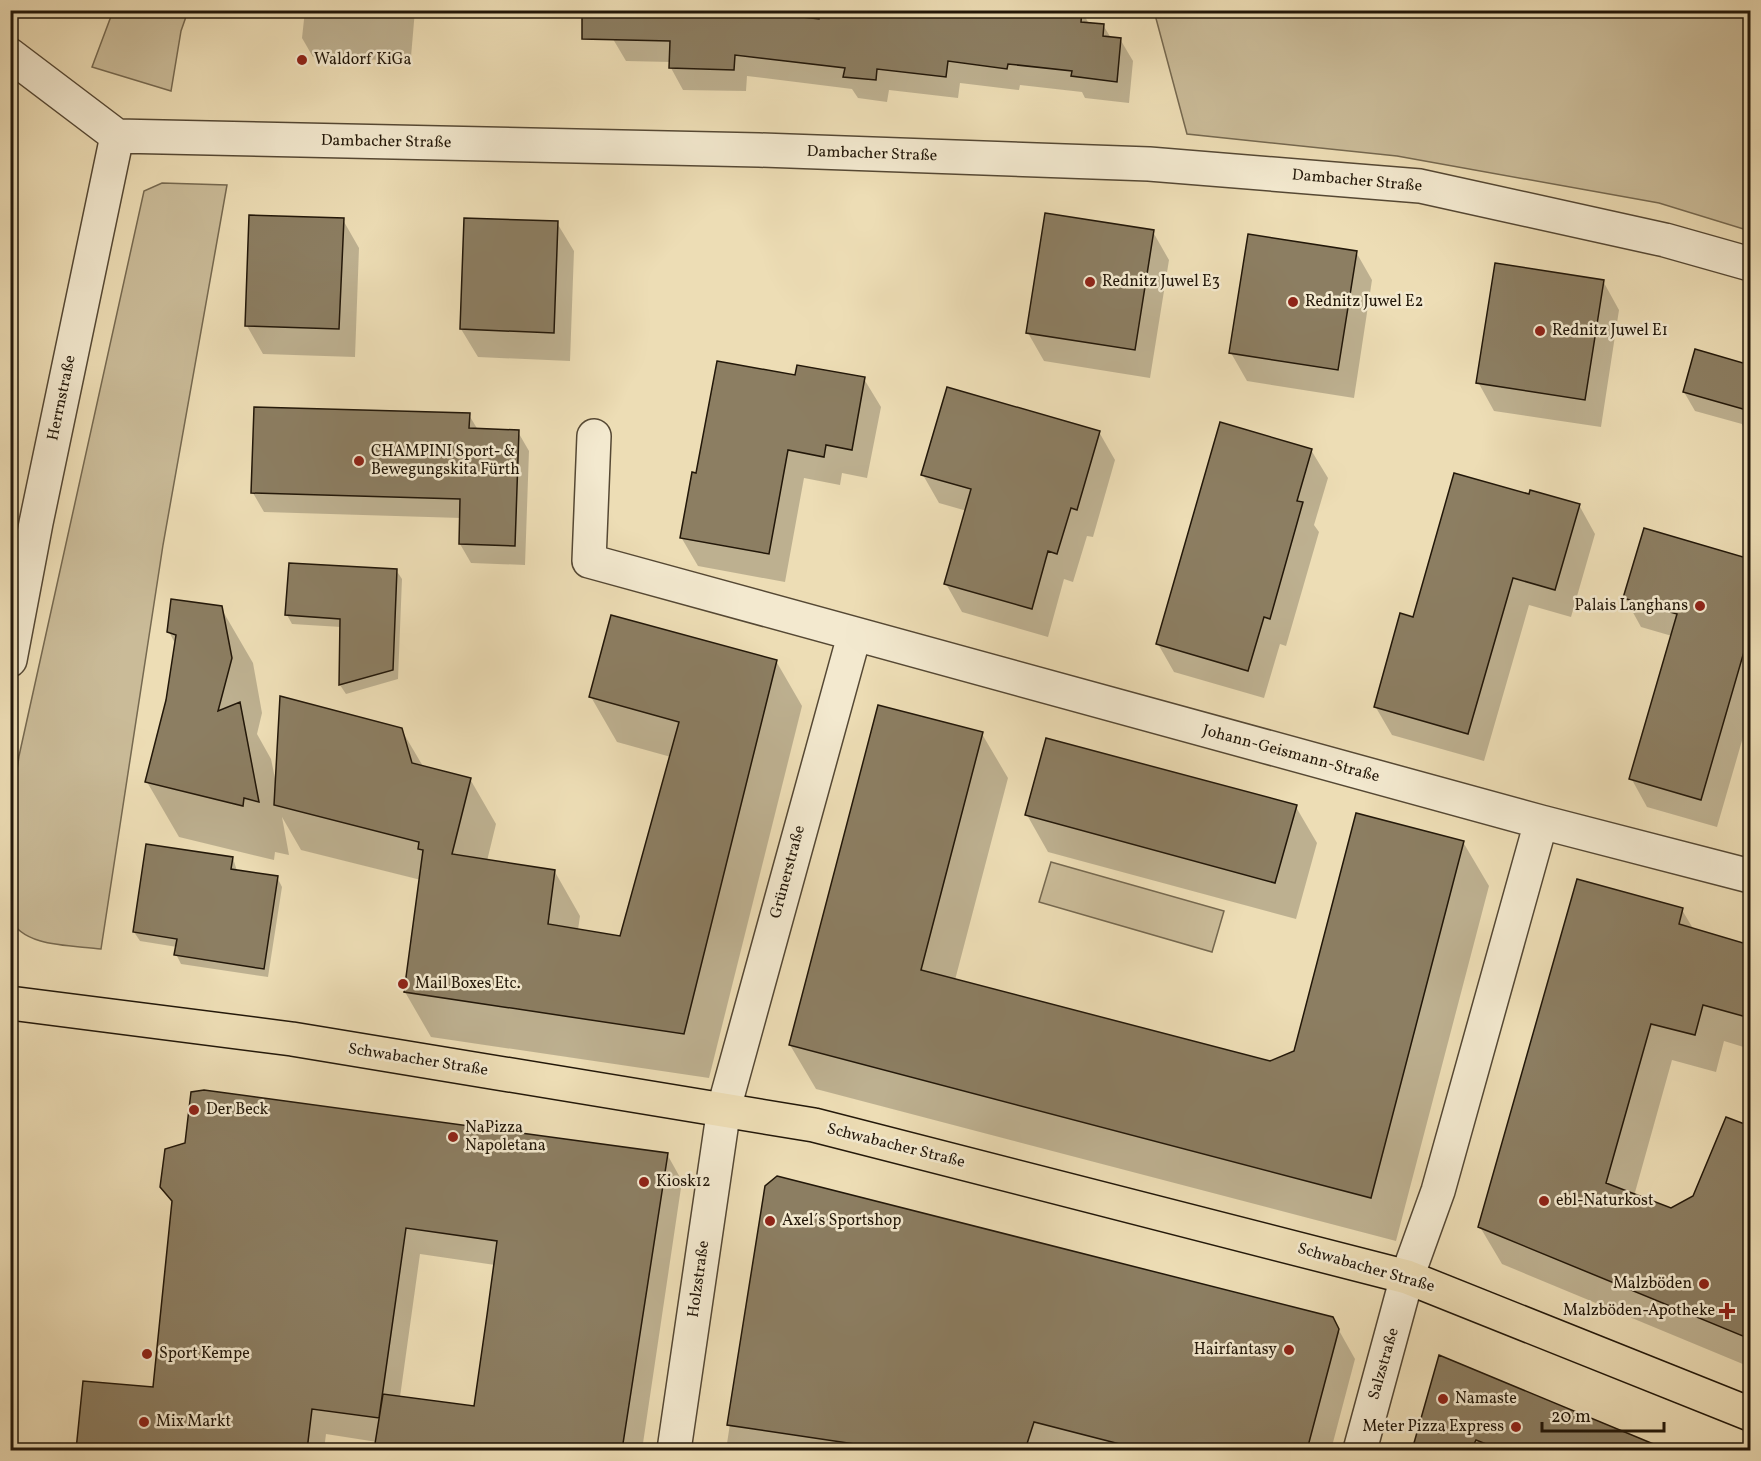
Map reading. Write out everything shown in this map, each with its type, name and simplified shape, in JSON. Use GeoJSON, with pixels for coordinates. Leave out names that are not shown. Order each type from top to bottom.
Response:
{"type":"FeatureCollection","features":[{"type":"Feature","properties":{"kind":"main road","name":"Schwabacher Straße"},"geometry":{"type":"LineString","coordinates":[[10,1003],[292,1039],[724,1108],[814,1125],[1407,1276],[1750,1414]]}},
{"type":"Feature","properties":{"kind":"street"},"geometry":{"type":"LineString","coordinates":[[10,55],[117,136]]}},
{"type":"Feature","properties":{"kind":"street","name":"Dambacher Straße"},"geometry":{"type":"LineString","coordinates":[[117,136],[759,150],[985,158],[1149,165],[1373,182],[1420,186],[1665,240],[1750,264]]}},
{"type":"Feature","properties":{"kind":"street","name":"Herrnstraße"},"geometry":{"type":"LineString","coordinates":[[10,660],[20,549],[117,136]]}},
{"type":"Feature","properties":{"kind":"street"},"geometry":{"type":"LineString","coordinates":[[594,436],[589,561],[854,636]]}},
{"type":"Feature","properties":{"kind":"street","name":"Johann-Geismann-Straße"},"geometry":{"type":"LineString","coordinates":[[854,636],[1541,822],[1750,876]]}},
{"type":"Feature","properties":{"kind":"street","name":"Grünerstraße"},"geometry":{"type":"LineString","coordinates":[[724,1108],[854,636]]}},
{"type":"Feature","properties":{"kind":"street"},"geometry":{"type":"LineString","coordinates":[[1407,1276],[1438,1191],[1541,822]]}},
{"type":"Feature","properties":{"kind":"street","name":"Holzstraße"},"geometry":{"type":"LineString","coordinates":[[674,1450],[724,1108]]}},
{"type":"Feature","properties":{"kind":"street","name":"Salzstraße"},"geometry":{"type":"LineString","coordinates":[[1360,1450],[1407,1276]]}},
{"type":"Feature","properties":{"kind":"shaded area"},"geometry":{"type":"Polygon","coordinates":[[[113,11],[188,11],[181,31],[171,91],[92,67],[113,11]]]}},
{"type":"Feature","properties":{"kind":"shaded area"},"geometry":{"type":"Polygon","coordinates":[[[1154,11],[1750,11],[1750,231],[1659,203],[1397,156],[1187,134],[1154,11]]]}},
{"type":"Feature","properties":{"kind":"shaded area"},"geometry":{"type":"Polygon","coordinates":[[[162,183],[227,185],[163,545],[101,949],[37,940],[16,928],[10,918],[10,820],[19,756],[144,191],[162,183]]]}},
{"type":"Feature","properties":{"kind":"shaded area"},"geometry":{"type":"Polygon","coordinates":[[[1051,862],[1224,911],[1212,952],[1039,902],[1051,862]]]}},
{"type":"Feature","properties":{"kind":"building"},"geometry":{"type":"Polygon","coordinates":[[[582,10],[740,10],[819,19],[820,10],[1082,10],[1081,22],[1104,24],[1103,36],[1121,38],[1117,82],[1071,76],[1072,71],[1008,64],[1007,69],[948,61],[946,77],[877,69],[876,80],[843,77],[845,68],[735,55],[734,70],[669,68],[670,41],[582,39],[582,10]]]}},
{"type":"Feature","properties":{"kind":"building","name":"Rednitz Juwel E3"},"geometry":{"type":"Polygon","coordinates":[[[1045,213],[1154,230],[1135,350],[1026,333],[1045,213]]]}},
{"type":"Feature","properties":{"kind":"building"},"geometry":{"type":"Polygon","coordinates":[[[249,215],[344,218],[339,329],[245,326],[249,215]]]}},
{"type":"Feature","properties":{"kind":"building"},"geometry":{"type":"Polygon","coordinates":[[[464,218],[558,221],[554,333],[460,329],[464,218]]]}},
{"type":"Feature","properties":{"kind":"building","name":"Rednitz Juwel E2"},"geometry":{"type":"Polygon","coordinates":[[[1248,234],[1357,251],[1338,370],[1229,353],[1248,234]]]}},
{"type":"Feature","properties":{"kind":"building","name":"Rednitz Juwel E1"},"geometry":{"type":"Polygon","coordinates":[[[1495,263],[1604,280],[1585,400],[1476,383],[1495,263]]]}},
{"type":"Feature","properties":{"kind":"building"},"geometry":{"type":"Polygon","coordinates":[[[1695,349],[1750,365],[1750,411],[1683,392],[1695,349]]]}},
{"type":"Feature","properties":{"kind":"building"},"geometry":{"type":"Polygon","coordinates":[[[717,361],[795,375],[797,365],[865,377],[852,450],[826,445],[824,457],[788,450],[769,554],[680,538],[692,472],[696,473],[717,361]]]}},
{"type":"Feature","properties":{"kind":"building"},"geometry":{"type":"Polygon","coordinates":[[[947,387],[1100,431],[1077,510],[1071,508],[1057,554],[1048,551],[1032,609],[944,584],[971,489],[921,475],[947,387]]]}},
{"type":"Feature","properties":{"kind":"building"},"geometry":{"type":"Polygon","coordinates":[[[254,407],[470,413],[469,428],[519,430],[515,546],[459,544],[460,499],[251,493],[254,407]]]}},
{"type":"Feature","properties":{"kind":"building"},"geometry":{"type":"Polygon","coordinates":[[[1220,422],[1312,449],[1297,501],[1303,502],[1270,619],[1264,617],[1248,671],[1156,644],[1220,422]]]}},
{"type":"Feature","properties":{"kind":"building"},"geometry":{"type":"Polygon","coordinates":[[[1454,473],[1529,494],[1530,490],[1580,504],[1555,590],[1513,578],[1468,734],[1374,707],[1400,613],[1413,617],[1454,473]]]}},
{"type":"Feature","properties":{"kind":"building"},"geometry":{"type":"Polygon","coordinates":[[[1644,528],[1750,559],[1750,631],[1701,800],[1629,779],[1677,614],[1623,598],[1644,528]]]}},
{"type":"Feature","properties":{"kind":"building"},"geometry":{"type":"Polygon","coordinates":[[[289,563],[397,569],[393,670],[339,685],[340,619],[285,615],[289,563]]]}},
{"type":"Feature","properties":{"kind":"building"},"geometry":{"type":"Polygon","coordinates":[[[171,599],[222,606],[232,658],[218,711],[240,702],[259,802],[244,798],[243,806],[145,782],[166,700],[176,635],[167,632],[171,599]]]}},
{"type":"Feature","properties":{"kind":"building"},"geometry":{"type":"Polygon","coordinates":[[[611,615],[777,660],[684,1034],[404,992],[423,850],[418,849],[419,842],[274,805],[280,696],[402,728],[412,763],[471,778],[452,854],[555,870],[548,924],[620,936],[679,722],[589,697],[611,615]]]}},
{"type":"Feature","properties":{"kind":"building"},"geometry":{"type":"Polygon","coordinates":[[[878,705],[983,732],[921,970],[1270,1061],[1294,1051],[1356,813],[1464,841],[1371,1198],[789,1045],[878,705]]]}},
{"type":"Feature","properties":{"kind":"building"},"geometry":{"type":"Polygon","coordinates":[[[1046,738],[1297,805],[1275,883],[1025,815],[1046,738]]]}},
{"type":"Feature","properties":{"kind":"building"},"geometry":{"type":"Polygon","coordinates":[[[146,844],[233,857],[231,869],[278,876],[264,969],[174,955],[177,939],[133,932],[146,844]]]}},
{"type":"Feature","properties":{"kind":"building"},"geometry":{"type":"Polygon","coordinates":[[[1577,879],[1683,908],[1679,924],[1750,945],[1750,1018],[1703,1005],[1695,1035],[1651,1024],[1606,1183],[1671,1208],[1693,1196],[1726,1117],[1750,1126],[1750,1339],[1478,1227],[1577,879]]]}},
{"type":"Feature","properties":{"kind":"building"},"geometry":{"type":"Polygon","coordinates":[[[204,1090],[668,1153],[622,1450],[374,1450],[383,1394],[474,1406],[497,1241],[406,1228],[379,1418],[312,1409],[307,1450],[76,1450],[83,1381],[153,1387],[172,1201],[160,1187],[165,1149],[185,1143],[191,1092],[204,1090]]]}},
{"type":"Feature","properties":{"kind":"building"},"geometry":{"type":"Polygon","coordinates":[[[777,1176],[1333,1317],[1339,1329],[1307,1450],[1143,1450],[1034,1422],[1025,1450],[895,1450],[727,1425],[765,1186],[777,1176]]]}},
{"type":"Feature","properties":{"kind":"building"},"geometry":{"type":"Polygon","coordinates":[[[1439,1355],[1668,1450],[1501,1450],[1476,1440],[1471,1450],[1412,1450],[1439,1355]]]}},
{"type":"Feature","properties":{"kind":"place","name":"Waldorf KiGa"},"geometry":{"type":"Point","coordinates":[302,60]}},
{"type":"Feature","properties":{"kind":"place","name":"Rednitz Juwel E3"},"geometry":{"type":"Point","coordinates":[1090,282]}},
{"type":"Feature","properties":{"kind":"place","name":"Rednitz Juwel E2"},"geometry":{"type":"Point","coordinates":[1293,302]}},
{"type":"Feature","properties":{"kind":"place","name":"Rednitz Juwel E1"},"geometry":{"type":"Point","coordinates":[1540,331]}},
{"type":"Feature","properties":{"kind":"place","name":"CHAMPINI Sport- & Bewegungskita Fürth"},"geometry":{"type":"Point","coordinates":[359,461]}},
{"type":"Feature","properties":{"kind":"place","name":"Palais Langhans"},"geometry":{"type":"Point","coordinates":[1700,606]}},
{"type":"Feature","properties":{"kind":"place","name":"Mail Boxes Etc."},"geometry":{"type":"Point","coordinates":[403,984]}},
{"type":"Feature","properties":{"kind":"place","name":"Der Beck"},"geometry":{"type":"Point","coordinates":[194,1110]}},
{"type":"Feature","properties":{"kind":"place","name":"NaPizza Napoletana"},"geometry":{"type":"Point","coordinates":[453,1137]}},
{"type":"Feature","properties":{"kind":"place","name":"Kiosk12"},"geometry":{"type":"Point","coordinates":[644,1182]}},
{"type":"Feature","properties":{"kind":"place","name":"ebl-Naturkost"},"geometry":{"type":"Point","coordinates":[1544,1201]}},
{"type":"Feature","properties":{"kind":"place","name":"Axel´s Sportshop"},"geometry":{"type":"Point","coordinates":[770,1221]}},
{"type":"Feature","properties":{"kind":"place","name":"Malzböden"},"geometry":{"type":"Point","coordinates":[1704,1284]}},
{"type":"Feature","properties":{"kind":"place","name":"Malzböden-Apotheke"},"geometry":{"type":"Point","coordinates":[1727,1311]}},
{"type":"Feature","properties":{"kind":"place","name":"Hairfantasy"},"geometry":{"type":"Point","coordinates":[1289,1350]}},
{"type":"Feature","properties":{"kind":"place","name":"Sport Kempe"},"geometry":{"type":"Point","coordinates":[147,1354]}},
{"type":"Feature","properties":{"kind":"place","name":"Namaste"},"geometry":{"type":"Point","coordinates":[1443,1399]}},
{"type":"Feature","properties":{"kind":"place","name":"Mix Markt"},"geometry":{"type":"Point","coordinates":[144,1422]}},
{"type":"Feature","properties":{"kind":"place","name":"Meter Pizza Express"},"geometry":{"type":"Point","coordinates":[1516,1427]}}]}
